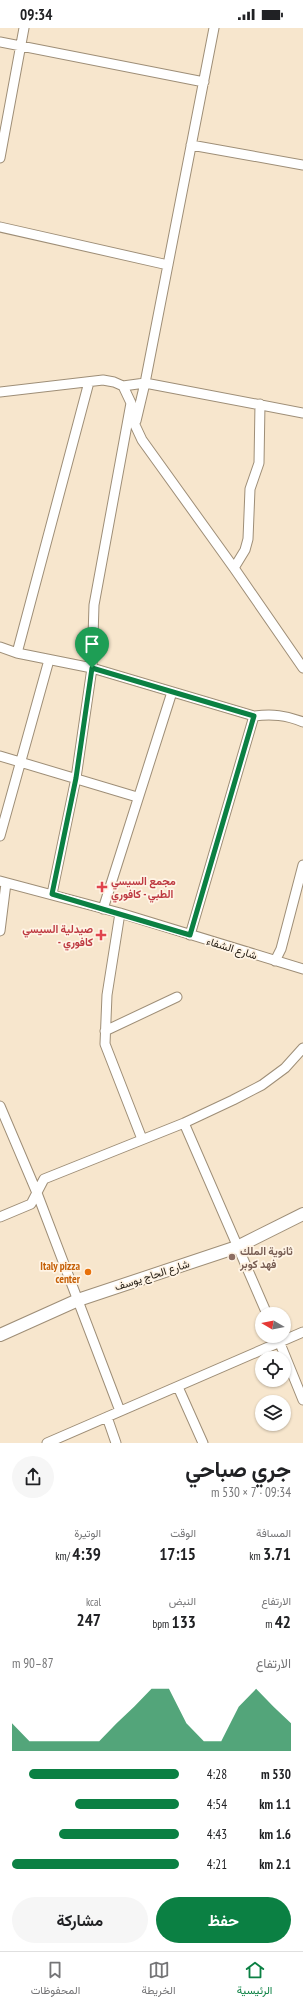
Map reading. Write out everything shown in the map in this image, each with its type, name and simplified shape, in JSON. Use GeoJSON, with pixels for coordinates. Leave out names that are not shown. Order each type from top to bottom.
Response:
{"type":"FeatureCollection","features":[{"type":"Feature","properties":{"kind":"main road","name":"شارع الحاج يوسف"},"geometry":{"type":"LineString","coordinates":[[0,1335],[78,1300],[237,1247],[303,1214]]}},
{"type":"Feature","properties":{"kind":"street"},"geometry":{"type":"LineString","coordinates":[[0,158],[24,28]]}},
{"type":"Feature","properties":{"kind":"street"},"geometry":{"type":"LineString","coordinates":[[135,425],[145,383],[214,28]]}},
{"type":"Feature","properties":{"kind":"street"},"geometry":{"type":"LineString","coordinates":[[0,42],[20,48],[204,82]]}},
{"type":"Feature","properties":{"kind":"street"},"geometry":{"type":"LineString","coordinates":[[191,145],[303,165]]}},
{"type":"Feature","properties":{"kind":"street"},"geometry":{"type":"LineString","coordinates":[[0,227],[168,266]]}},
{"type":"Feature","properties":{"kind":"street"},"geometry":{"type":"LineString","coordinates":[[17,653],[89,382]]}},
{"type":"Feature","properties":{"kind":"street"},"geometry":{"type":"LineString","coordinates":[[1,395],[89,382],[114,382],[123,386],[145,383],[303,412]]}},
{"type":"Feature","properties":{"kind":"street"},"geometry":{"type":"LineString","coordinates":[[123,386],[131,403],[135,425],[142,440],[234,568],[303,668]]}},
{"type":"Feature","properties":{"kind":"street"},"geometry":{"type":"LineString","coordinates":[[52,894],[76,778],[92,668],[94,605],[131,403]]}},
{"type":"Feature","properties":{"kind":"street"},"geometry":{"type":"LineString","coordinates":[[234,568],[245,550],[248,539],[250,489],[259,463],[260,404]]}},
{"type":"Feature","properties":{"kind":"street"},"geometry":{"type":"LineString","coordinates":[[0,647],[17,653],[92,668],[254,716],[273,714],[292,717],[303,722]]}},
{"type":"Feature","properties":{"kind":"street"},"geometry":{"type":"LineString","coordinates":[[0,836],[49,660]]}},
{"type":"Feature","properties":{"kind":"street"},"geometry":{"type":"LineString","coordinates":[[103,909],[137,797],[172,692]]}},
{"type":"Feature","properties":{"kind":"street"},"geometry":{"type":"LineString","coordinates":[[190,935],[254,716]]}},
{"type":"Feature","properties":{"kind":"street"},"geometry":{"type":"LineString","coordinates":[[0,756],[137,797]]}},
{"type":"Feature","properties":{"kind":"street"},"geometry":{"type":"LineString","coordinates":[[275,961],[281,949],[303,865]]}},
{"type":"Feature","properties":{"kind":"street"},"geometry":{"type":"LineString","coordinates":[[0,931],[3,882]]}},
{"type":"Feature","properties":{"kind":"street","name":"شارع الشفاء"},"geometry":{"type":"LineString","coordinates":[[3,882],[120,913],[303,969]]}},
{"type":"Feature","properties":{"kind":"street"},"geometry":{"type":"LineString","coordinates":[[120,913],[106,995],[105,1044],[142,1138]]}},
{"type":"Feature","properties":{"kind":"street"},"geometry":{"type":"LineString","coordinates":[[105,1031],[177,997]]}},
{"type":"Feature","properties":{"kind":"street"},"geometry":{"type":"LineString","coordinates":[[0,1217],[31,1204],[44,1179],[142,1138],[184,1123],[262,1085],[285,1068],[303,1048]]}},
{"type":"Feature","properties":{"kind":"street"},"geometry":{"type":"LineString","coordinates":[[0,1106],[37,1193],[120,1411]]}},
{"type":"Feature","properties":{"kind":"street"},"geometry":{"type":"LineString","coordinates":[[184,1123],[264,1307]]}},
{"type":"Feature","properties":{"kind":"street"},"geometry":{"type":"LineString","coordinates":[[291,1336],[303,1332]]}},
{"type":"Feature","properties":{"kind":"street"},"geometry":{"type":"LineString","coordinates":[[47,1443],[178,1387],[271,1343]]}},
{"type":"Feature","properties":{"kind":"street"},"geometry":{"type":"LineString","coordinates":[[281,1343],[303,1400]]}},
{"type":"Feature","properties":{"kind":"street"},"geometry":{"type":"LineString","coordinates":[[178,1387],[203,1443]]}},
{"type":"Feature","properties":{"kind":"street"},"geometry":{"type":"LineString","coordinates":[[107,1417],[116,1443]]}},
{"type":"Feature","properties":{"kind":"place","name":"مجمع السيسي الطبي - كافوري"},"geometry":{"type":"Point","coordinates":[102,887]}},
{"type":"Feature","properties":{"kind":"place","name":"صيدلية السيسي - كافوري"},"geometry":{"type":"Point","coordinates":[101,935]}},
{"type":"Feature","properties":{"kind":"place","name":"ثانوية الملك فهد كوبر"},"geometry":{"type":"Point","coordinates":[232,1257]}},
{"type":"Feature","properties":{"kind":"place","name":"Italy pizza center"},"geometry":{"type":"Point","coordinates":[88,1272]}},
{"type":"Feature","properties":{"kind":"route"},"geometry":{"type":"LineString","coordinates":[[92,668],[254,716],[190,935],[52,894],[76,778],[85,706],[92,668]]}}]}
